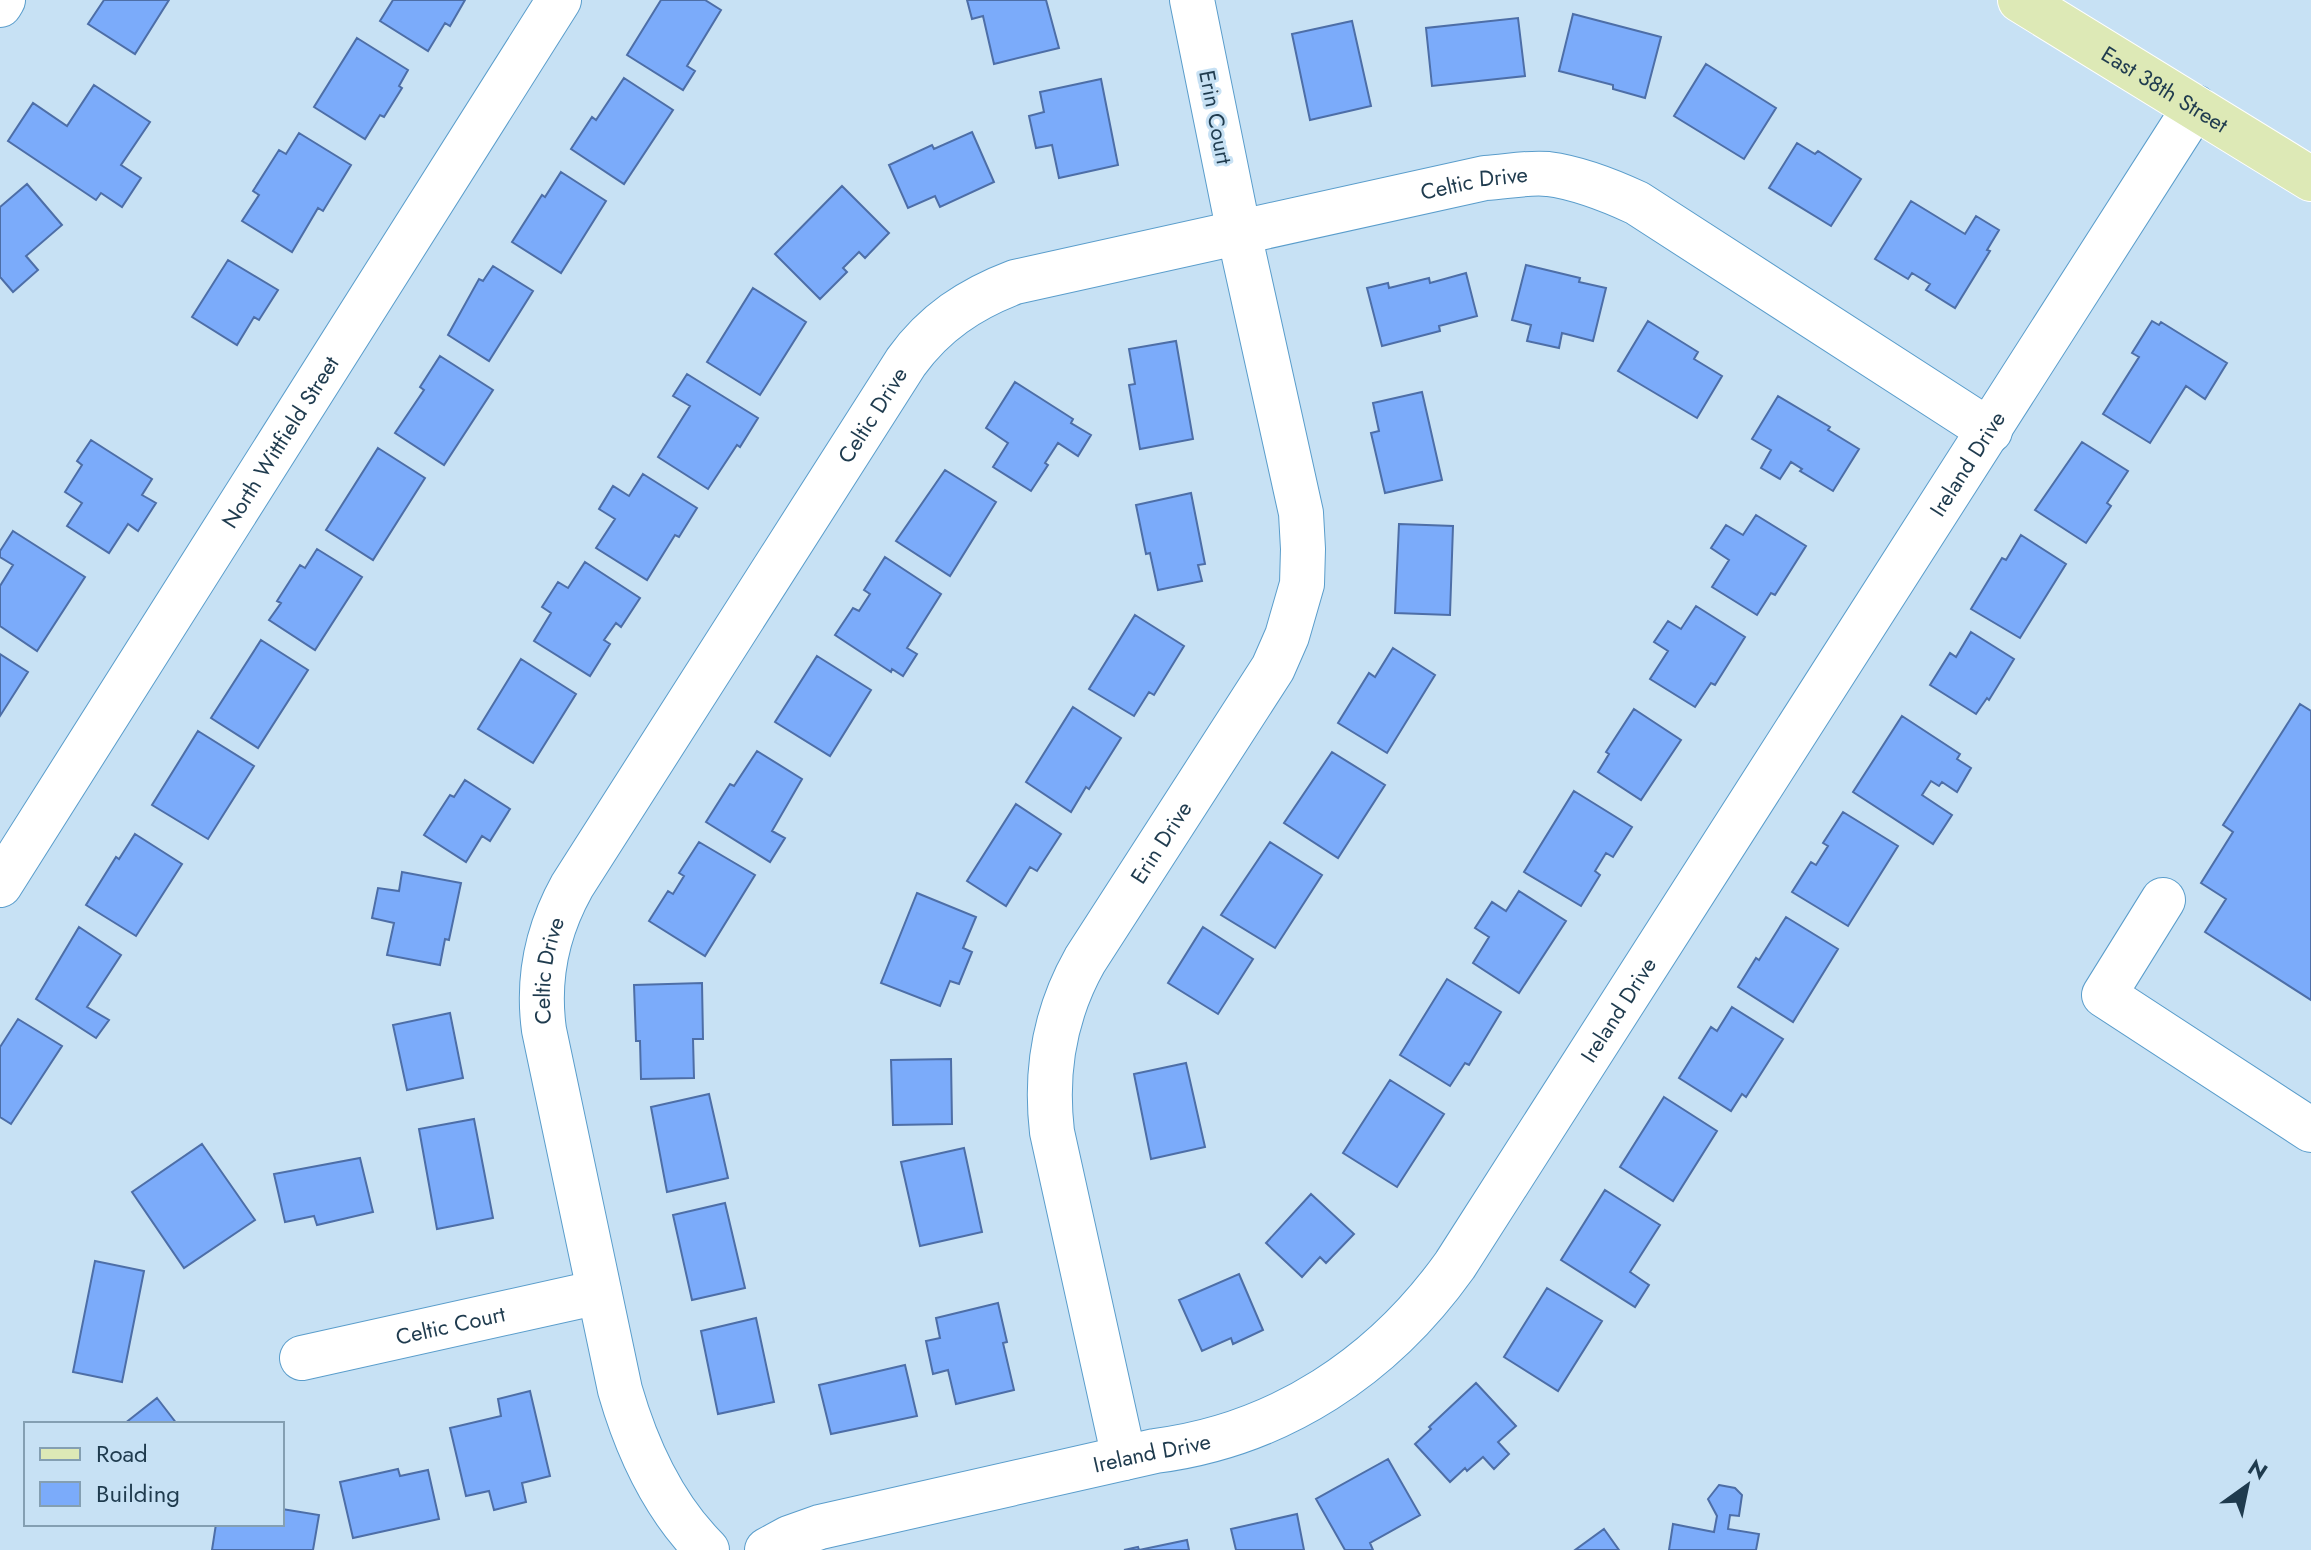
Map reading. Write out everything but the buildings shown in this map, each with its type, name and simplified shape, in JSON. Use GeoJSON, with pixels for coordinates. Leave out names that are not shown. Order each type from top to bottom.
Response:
{"type":"FeatureCollection","features":[{"type":"Feature","properties":{"kind":"main road","name":"East 38th Street"},"geometry":{"type":"LineString","coordinates":[[2020,0],[2311,179]]}},
{"type":"Feature","properties":{"kind":"street"},"geometry":{"type":"LineString","coordinates":[[0,5],[3,0]]}},
{"type":"Feature","properties":{"kind":"street","name":"North Wittfield Street"},"geometry":{"type":"LineString","coordinates":[[0,885],[559,0]]}},
{"type":"Feature","properties":{"kind":"street","name":"Erin Court"},"geometry":{"type":"LineString","coordinates":[[1192,0],[1239,233]]}},
{"type":"Feature","properties":{"kind":"street","name":"Ireland Drive"},"geometry":{"type":"LineString","coordinates":[[767,1550],[820,1527],[1124,1458],[1190,1447],[1277,1418],[1310,1401],[1357,1370],[1398,1334],[1422,1309],[1455,1265],[2195,107]]}},
{"type":"Feature","properties":{"kind":"street","name":"Celtic Drive"},"geometry":{"type":"LineString","coordinates":[[707,1550],[660,1489],[643,1457],[617,1381],[542,1012],[545,955],[555,919],[572,886],[906,362],[928,335],[968,303],[1015,282],[1485,178],[1548,174],[1593,184],[1637,203],[1990,431]]}},
{"type":"Feature","properties":{"kind":"street","name":"Erin Drive"},"geometry":{"type":"LineString","coordinates":[[1124,1458],[1052,1132],[1049,1078],[1063,1008],[1077,975],[1273,668],[1298,602],[1303,567],[1301,513],[1239,233]]}},
{"type":"Feature","properties":{"kind":"street"},"geometry":{"type":"LineString","coordinates":[[2163,900],[2104,995],[2311,1130]]}},
{"type":"Feature","properties":{"kind":"street","name":"Celtic Court"},"geometry":{"type":"LineString","coordinates":[[302,1358],[599,1292]]}}]}
